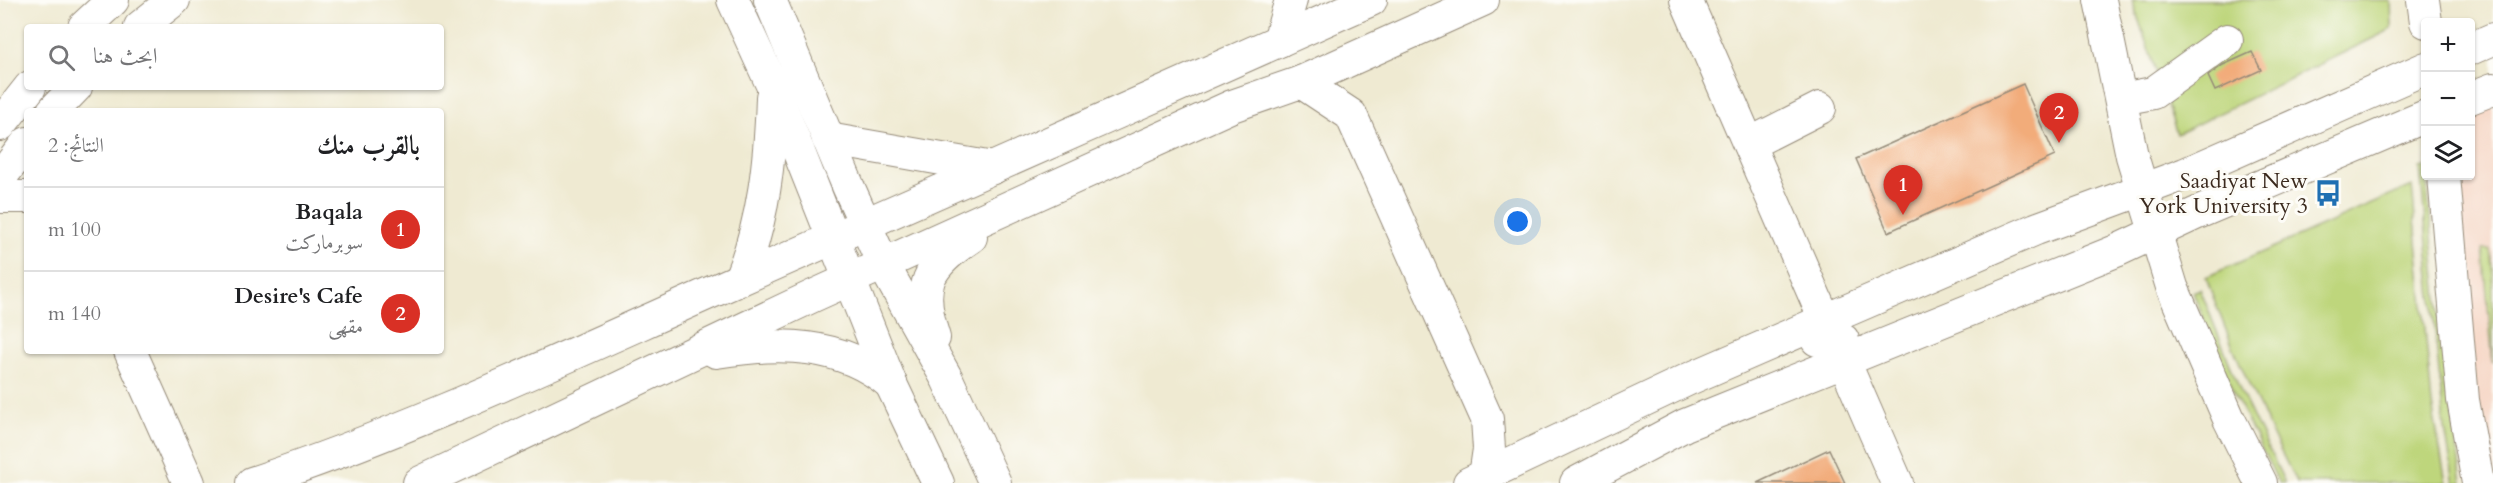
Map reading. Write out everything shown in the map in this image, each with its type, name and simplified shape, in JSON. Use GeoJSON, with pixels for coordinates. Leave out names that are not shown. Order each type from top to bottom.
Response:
{"type":"FeatureCollection","features":[{"type":"Feature","properties":{"kind":"street"},"geometry":{"type":"LineString","coordinates":[[87,24],[113,0]]}},
{"type":"Feature","properties":{"kind":"street"},"geometry":{"type":"LineString","coordinates":[[144,24],[174,0]]}},
{"type":"Feature","properties":{"kind":"street"},"geometry":{"type":"LineString","coordinates":[[732,0],[773,87],[891,384],[938,483]]}},
{"type":"Feature","properties":{"kind":"street"},"geometry":{"type":"LineString","coordinates":[[770,0],[883,264],[947,379],[995,483]]}},
{"type":"Feature","properties":{"kind":"street"},"geometry":{"type":"LineString","coordinates":[[1280,41],[1291,0]]}},
{"type":"Feature","properties":{"kind":"street"},"geometry":{"type":"LineString","coordinates":[[419,483],[883,264],[1232,106],[1301,82],[1483,0]]}},
{"type":"Feature","properties":{"kind":"street"},"geometry":{"type":"LineString","coordinates":[[1685,425],[1711,405],[1808,354],[1825,320],[1686,0]]}},
{"type":"Feature","properties":{"kind":"street"},"geometry":{"type":"LineString","coordinates":[[2100,0],[2132,156],[2177,297],[2229,419],[2261,483]]}},
{"type":"Feature","properties":{"kind":"street"},"geometry":{"type":"LineString","coordinates":[[2424,0],[2426,18]]}},
{"type":"Feature","properties":{"kind":"street"},"geometry":{"type":"LineString","coordinates":[[252,483],[298,474],[1280,41],[1346,4]]}},
{"type":"Feature","properties":{"kind":"street"},"geometry":{"type":"LineString","coordinates":[[2475,47],[2493,39]]}},
{"type":"Feature","properties":{"kind":"street"},"geometry":{"type":"LineString","coordinates":[[2121,99],[2153,93],[2227,40]]}},
{"type":"Feature","properties":{"kind":"street"},"geometry":{"type":"LineString","coordinates":[[1351,115],[1362,56]]}},
{"type":"Feature","properties":{"kind":"street"},"geometry":{"type":"LineString","coordinates":[[1477,479],[1689,380],[1825,320],[2036,229],[2185,174],[2421,70]]}},
{"type":"Feature","properties":{"kind":"street"},"geometry":{"type":"LineString","coordinates":[[1301,82],[1351,115],[1487,419],[1489,449],[1477,479]]}},
{"type":"Feature","properties":{"kind":"street"},"geometry":{"type":"LineString","coordinates":[[740,279],[751,253],[764,197],[770,158],[773,87]]}},
{"type":"Feature","properties":{"kind":"street"},"geometry":{"type":"LineString","coordinates":[[2475,96],[2493,89]]}},
{"type":"Feature","properties":{"kind":"street"},"geometry":{"type":"LineString","coordinates":[[0,125],[28,90]]}},
{"type":"Feature","properties":{"kind":"street"},"geometry":{"type":"LineString","coordinates":[[56,108],[73,90]]}},
{"type":"Feature","properties":{"kind":"street"},"geometry":{"type":"LineString","coordinates":[[1749,144],[1820,108]]}},
{"type":"Feature","properties":{"kind":"street"},"geometry":{"type":"LineString","coordinates":[[1576,483],[1685,425],[2105,256],[2421,118]]}},
{"type":"Feature","properties":{"kind":"street"},"geometry":{"type":"LineString","coordinates":[[828,139],[993,168]]}},
{"type":"Feature","properties":{"kind":"street"},"geometry":{"type":"LineString","coordinates":[[0,178],[24,147]]}},
{"type":"Feature","properties":{"kind":"street"},"geometry":{"type":"LineString","coordinates":[[2444,180],[2463,400],[2478,483]]}},
{"type":"Feature","properties":{"kind":"street"},"geometry":{"type":"LineString","coordinates":[[947,379],[926,314],[925,298],[928,280],[938,262],[946,254],[1034,196]]}},
{"type":"Feature","properties":{"kind":"street"},"geometry":{"type":"LineString","coordinates":[[0,197],[24,197]]}},
{"type":"Feature","properties":{"kind":"street"},"geometry":{"type":"LineString","coordinates":[[1897,483],[1844,361],[1842,342],[1847,333],[1856,327],[2005,262],[2026,243],[2036,229]]}},
{"type":"Feature","properties":{"kind":"street"},"geometry":{"type":"LineString","coordinates":[[670,365],[730,350],[789,345],[824,351],[860,362],[891,384]]}},
{"type":"Feature","properties":{"kind":"street"},"geometry":{"type":"LineString","coordinates":[[131,354],[189,483]]}},
{"type":"Feature","properties":{"kind":"street"},"geometry":{"type":"LineString","coordinates":[[1487,419],[1509,439],[1538,452]]}},
{"type":"Feature","properties":{"kind":"shaded area"},"geometry":{"type":"Polygon","coordinates":[[[2493,104],[2493,483],[2477,421],[2457,180],[2475,180],[2475,112],[2493,104]]]}},
{"type":"Feature","properties":{"kind":"green space"},"geometry":{"type":"Polygon","coordinates":[[[2132,0],[2391,0],[2392,29],[2177,134],[2132,0]]]}},
{"type":"Feature","properties":{"kind":"green space"},"geometry":{"type":"Polygon","coordinates":[[[2421,180],[2426,180],[2443,349],[2462,483],[2454,483],[2443,416],[2421,180]]]}},
{"type":"Feature","properties":{"kind":"green space"},"geometry":{"type":"Polygon","coordinates":[[[2412,186],[2432,405],[2446,483],[2297,483],[2248,382],[2206,277],[2412,186]]]}},
{"type":"Feature","properties":{"kind":"green space"},"geometry":{"type":"Polygon","coordinates":[[[2483,249],[2490,249],[2493,276],[2493,364],[2483,249]]]}},
{"type":"Feature","properties":{"kind":"green space"},"geometry":{"type":"Polygon","coordinates":[[[2200,289],[2241,392],[2285,483],[2279,483],[2234,394],[2193,292],[2200,289]]]}},
{"type":"Feature","properties":{"kind":"building"},"geometry":{"type":"Polygon","coordinates":[[[2252,52],[2261,70],[2215,91],[2208,76],[2223,65],[2252,52]]]}},
{"type":"Feature","properties":{"kind":"building"},"geometry":{"type":"Polygon","coordinates":[[[2023,84],[2055,156],[1888,232],[1856,159],[2023,84]]]}},
{"type":"Feature","properties":{"kind":"building"},"geometry":{"type":"Polygon","coordinates":[[[1829,449],[1845,483],[1757,483],[1829,449]]]}},
{"type":"Feature","properties":{"kind":"place","name":"Desire's Cafe"},"geometry":{"type":"Point","coordinates":[2059,143]}},
{"type":"Feature","properties":{"kind":"place","name":"Saadiyat New York University 3"},"geometry":{"type":"Point","coordinates":[2328,193]}},
{"type":"Feature","properties":{"kind":"place","name":"Baqala"},"geometry":{"type":"Point","coordinates":[1903,215]}}]}
